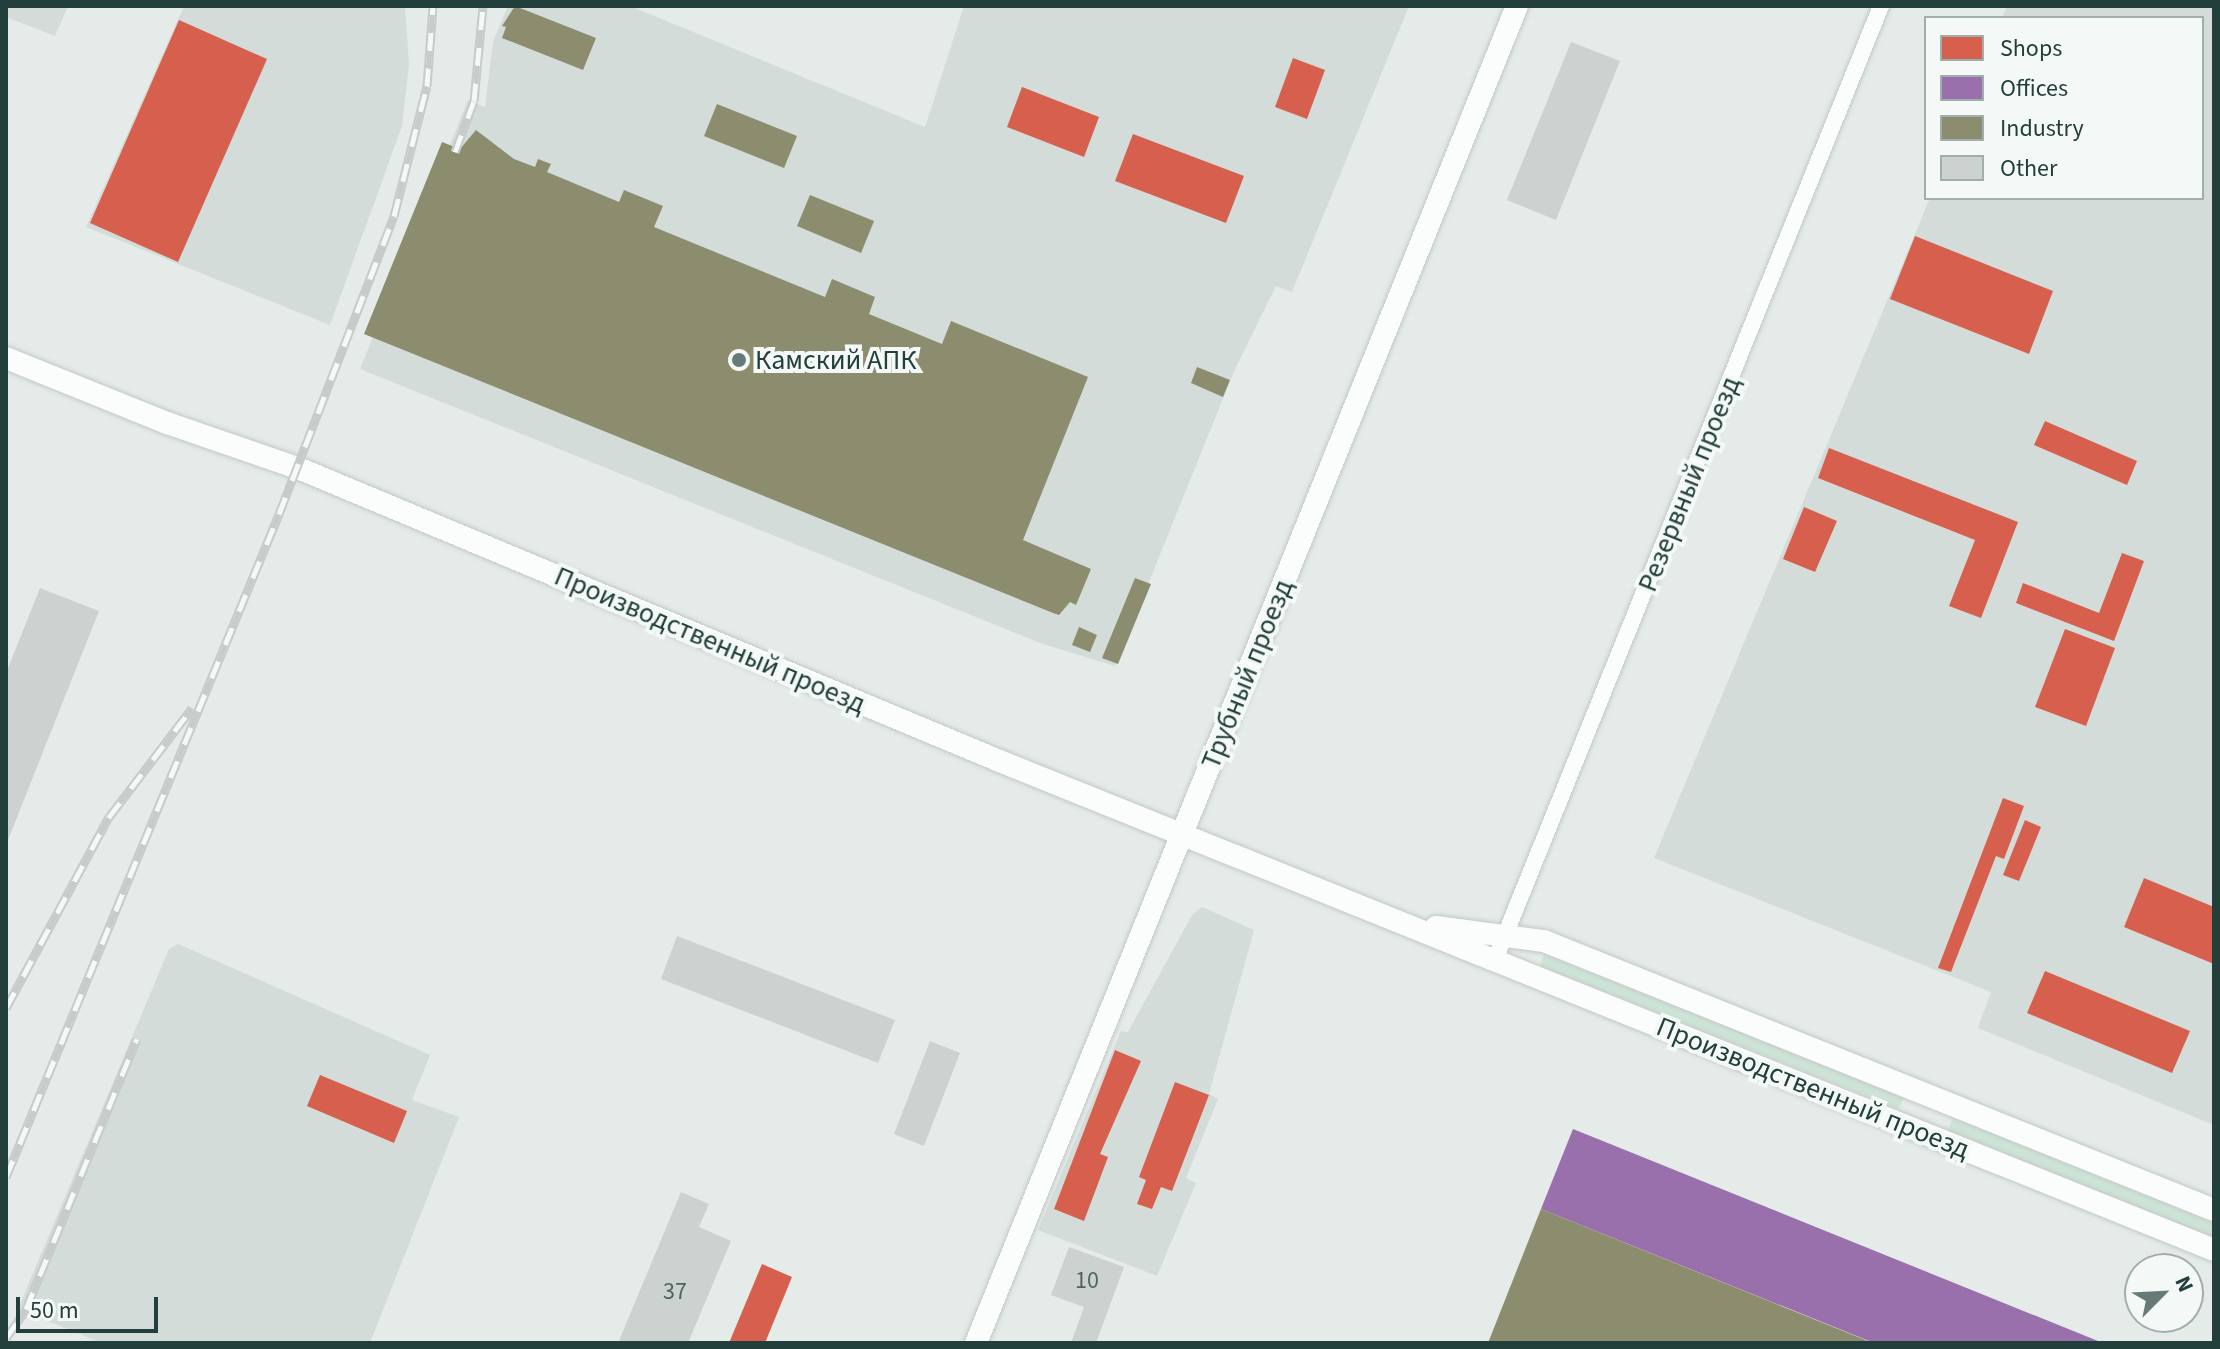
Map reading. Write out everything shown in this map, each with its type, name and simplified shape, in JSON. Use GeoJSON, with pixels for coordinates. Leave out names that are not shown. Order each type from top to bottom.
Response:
{"type":"FeatureCollection","features":[{"type":"Feature","properties":{"kind":"street","name":"Трубный проезд"},"geometry":{"type":"LineString","coordinates":[[976,1343],[1517,6]]}},
{"type":"Feature","properties":{"kind":"street","name":"Резервный проезд"},"geometry":{"type":"LineString","coordinates":[[1495,960],[1881,6]]}},
{"type":"Feature","properties":{"kind":"street","name":"Производственный проезд"},"geometry":{"type":"LineString","coordinates":[[6,358],[167,423],[298,468],[997,760],[1183,832],[2214,1250]]}},
{"type":"Feature","properties":{"kind":"street","name":"Производственный проезд"},"geometry":{"type":"LineString","coordinates":[[1412,925],[1544,941],[2214,1210]]}},
{"type":"Feature","properties":{"kind":"street"},"geometry":{"type":"LineString","coordinates":[[1920,1131],[1932,1098]]}},
{"type":"Feature","properties":{"kind":"shaded area"},"geometry":{"type":"Polygon","coordinates":[[[6,6],[68,6],[55,36],[6,17],[6,6]]]}},
{"type":"Feature","properties":{"kind":"shaded area"},"geometry":{"type":"Polygon","coordinates":[[[184,6],[405,6],[409,65],[402,126],[330,325],[86,227],[184,6]]]}},
{"type":"Feature","properties":{"kind":"shaded area"},"geometry":{"type":"Polygon","coordinates":[[[508,6],[630,6],[925,127],[964,6],[1409,6],[1292,292],[1276,286],[1235,369],[1115,666],[1043,644],[360,369],[468,100],[485,107],[493,42],[508,6]]]}},
{"type":"Feature","properties":{"kind":"shaded area"},"geometry":{"type":"Polygon","coordinates":[[[2007,6],[2214,6],[2214,1125],[1978,1028],[1991,992],[1654,858],[1929,200],[2204,200],[2204,16],[2003,16],[2007,6]]]}},
{"type":"Feature","properties":{"kind":"shaded area"},"geometry":{"type":"Polygon","coordinates":[[[1202,907],[1254,930],[1209,1094],[1218,1099],[1186,1178],[1196,1183],[1157,1276],[1038,1230],[1121,1031],[1128,1032],[1192,915],[1202,907]]]}},
{"type":"Feature","properties":{"kind":"shaded area"},"geometry":{"type":"Polygon","coordinates":[[[178,944],[430,1055],[412,1100],[459,1117],[370,1343],[102,1343],[18,1309],[169,949],[178,944]]]}},
{"type":"Feature","properties":{"kind":"green space"},"geometry":{"type":"Polygon","coordinates":[[[1544,954],[1904,1097],[1899,1109],[1540,966],[1544,954]]]}},
{"type":"Feature","properties":{"kind":"green space"},"geometry":{"type":"Polygon","coordinates":[[[1953,1118],[2214,1223],[2214,1239],[1947,1132],[1953,1118]]]}},
{"type":"Feature","properties":{"kind":"building: Shops"},"geometry":{"type":"Polygon","coordinates":[[[179,20],[267,59],[178,262],[90,223],[179,20]]]}},
{"type":"Feature","properties":{"kind":"building: Shops"},"geometry":{"type":"Polygon","coordinates":[[[1293,58],[1325,70],[1307,119],[1275,107],[1293,58]]]}},
{"type":"Feature","properties":{"kind":"building: Shops"},"geometry":{"type":"Polygon","coordinates":[[[1022,87],[1099,117],[1084,157],[1007,127],[1022,87]]]}},
{"type":"Feature","properties":{"kind":"building: Shops"},"geometry":{"type":"Polygon","coordinates":[[[1133,134],[1244,176],[1226,223],[1115,181],[1133,134]]]}},
{"type":"Feature","properties":{"kind":"building: Shops"},"geometry":{"type":"Polygon","coordinates":[[[1915,236],[2053,291],[2029,354],[1890,299],[1915,236]]]}},
{"type":"Feature","properties":{"kind":"building: Shops"},"geometry":{"type":"Polygon","coordinates":[[[2045,421],[2137,461],[2127,485],[2034,445],[2045,421]]]}},
{"type":"Feature","properties":{"kind":"building: Shops"},"geometry":{"type":"Polygon","coordinates":[[[1829,448],[2018,522],[1981,618],[1949,606],[1975,540],[1818,478],[1829,448]]]}},
{"type":"Feature","properties":{"kind":"building: Shops"},"geometry":{"type":"Polygon","coordinates":[[[1804,507],[1837,521],[1815,572],[1783,559],[1804,507]]]}},
{"type":"Feature","properties":{"kind":"building: Shops"},"geometry":{"type":"Polygon","coordinates":[[[2122,553],[2144,561],[2114,641],[2016,603],[2023,583],[2099,613],[2122,553]]]}},
{"type":"Feature","properties":{"kind":"building: Shops"},"geometry":{"type":"Polygon","coordinates":[[[2065,629],[2115,648],[2086,726],[2035,707],[2065,629]]]}},
{"type":"Feature","properties":{"kind":"building: Shops"},"geometry":{"type":"Polygon","coordinates":[[[2003,798],[2024,806],[2004,859],[1996,856],[1951,972],[1938,968],[2003,798]]]}},
{"type":"Feature","properties":{"kind":"building: Shops"},"geometry":{"type":"Polygon","coordinates":[[[2025,820],[2041,827],[2019,881],[2003,875],[2025,820]]]}},
{"type":"Feature","properties":{"kind":"building: Shops"},"geometry":{"type":"Polygon","coordinates":[[[2144,878],[2214,907],[2214,964],[2124,927],[2144,878]]]}},
{"type":"Feature","properties":{"kind":"building: Shops"},"geometry":{"type":"Polygon","coordinates":[[[2045,971],[2190,1031],[2172,1073],[2027,1013],[2045,971]]]}},
{"type":"Feature","properties":{"kind":"building: Shops"},"geometry":{"type":"Polygon","coordinates":[[[1115,1050],[1141,1061],[1100,1154],[1108,1157],[1084,1221],[1054,1209],[1115,1050]]]}},
{"type":"Feature","properties":{"kind":"building: Shops"},"geometry":{"type":"Polygon","coordinates":[[[320,1075],[407,1111],[394,1143],[307,1106],[320,1075]]]}},
{"type":"Feature","properties":{"kind":"building: Shops"},"geometry":{"type":"Polygon","coordinates":[[[1175,1082],[1209,1095],[1172,1191],[1161,1187],[1152,1209],[1137,1204],[1146,1180],[1139,1177],[1175,1082]]]}},
{"type":"Feature","properties":{"kind":"building: Shops"},"geometry":{"type":"Polygon","coordinates":[[[762,1264],[792,1277],[765,1343],[729,1343],[762,1264]]]}},
{"type":"Feature","properties":{"kind":"building: Offices"},"geometry":{"type":"Polygon","coordinates":[[[1573,1129],[2103,1343],[1874,1343],[1541,1209],[1573,1129]]]}},
{"type":"Feature","properties":{"kind":"building: Industry"},"geometry":{"type":"Polygon","coordinates":[[[515,6],[596,38],[583,70],[502,38],[506,27],[502,26],[515,6]]]}},
{"type":"Feature","properties":{"kind":"building: Industry"},"geometry":{"type":"Polygon","coordinates":[[[717,104],[797,136],[784,168],[704,136],[717,104]]]}},
{"type":"Feature","properties":{"kind":"building: Industry","name":"Камский АПК"},"geometry":{"type":"Polygon","coordinates":[[[476,130],[514,159],[535,167],[538,159],[551,164],[547,172],[619,202],[624,190],[663,206],[654,227],[825,297],[832,279],[875,297],[869,314],[942,344],[951,321],[1088,377],[1023,540],[1091,569],[1076,605],[1070,602],[1059,615],[1053,613],[364,334],[442,142],[460,149],[476,130]]]}},
{"type":"Feature","properties":{"kind":"building: Industry"},"geometry":{"type":"Polygon","coordinates":[[[810,195],[874,221],[861,253],[797,226],[810,195]]]}},
{"type":"Feature","properties":{"kind":"building: Industry"},"geometry":{"type":"Polygon","coordinates":[[[1197,367],[1230,380],[1223,397],[1191,383],[1197,367]]]}},
{"type":"Feature","properties":{"kind":"building: Industry"},"geometry":{"type":"Polygon","coordinates":[[[1135,578],[1151,584],[1118,664],[1102,658],[1135,578]]]}},
{"type":"Feature","properties":{"kind":"building: Industry"},"geometry":{"type":"Polygon","coordinates":[[[1079,627],[1097,635],[1090,652],[1072,645],[1079,627]]]}},
{"type":"Feature","properties":{"kind":"building: Industry"},"geometry":{"type":"Polygon","coordinates":[[[1541,1209],[1873,1343],[1488,1343],[1541,1209]]]}},
{"type":"Feature","properties":{"kind":"building: Other"},"geometry":{"type":"Polygon","coordinates":[[[1571,42],[1620,61],[1556,220],[1507,200],[1571,42]]]}},
{"type":"Feature","properties":{"kind":"building: Other"},"geometry":{"type":"Polygon","coordinates":[[[40,588],[99,611],[6,845],[6,673],[40,588]]]}},
{"type":"Feature","properties":{"kind":"building: Other"},"geometry":{"type":"Polygon","coordinates":[[[677,936],[895,1020],[878,1063],[661,979],[677,936]]]}},
{"type":"Feature","properties":{"kind":"building: Other"},"geometry":{"type":"Polygon","coordinates":[[[930,1041],[960,1053],[924,1146],[894,1134],[930,1041]]]}},
{"type":"Feature","properties":{"kind":"building: Other"},"geometry":{"type":"Polygon","coordinates":[[[681,1192],[709,1204],[699,1227],[731,1241],[688,1343],[618,1343],[681,1192]]]}},
{"type":"Feature","properties":{"kind":"building: Other"},"geometry":{"type":"Polygon","coordinates":[[[1069,1247],[1124,1267],[1096,1343],[1071,1343],[1084,1307],[1051,1295],[1069,1247]]]}},
{"type":"Feature","properties":{"kind":"railway"},"geometry":{"type":"LineString","coordinates":[[6,1177],[279,514],[394,216],[427,86],[433,6]]}},
{"type":"Feature","properties":{"kind":"railway"},"geometry":{"type":"LineString","coordinates":[[455,152],[474,101],[483,6]]}},
{"type":"Feature","properties":{"kind":"railway"},"geometry":{"type":"LineString","coordinates":[[6,1008],[109,817],[192,708]]}},
{"type":"Feature","properties":{"kind":"railway"},"geometry":{"type":"LineString","coordinates":[[6,1338],[26,1309],[137,1039]]}},
{"type":"Feature","properties":{"kind":"place","name":"Камский АПК"},"geometry":{"type":"Point","coordinates":[739,360]}}]}
